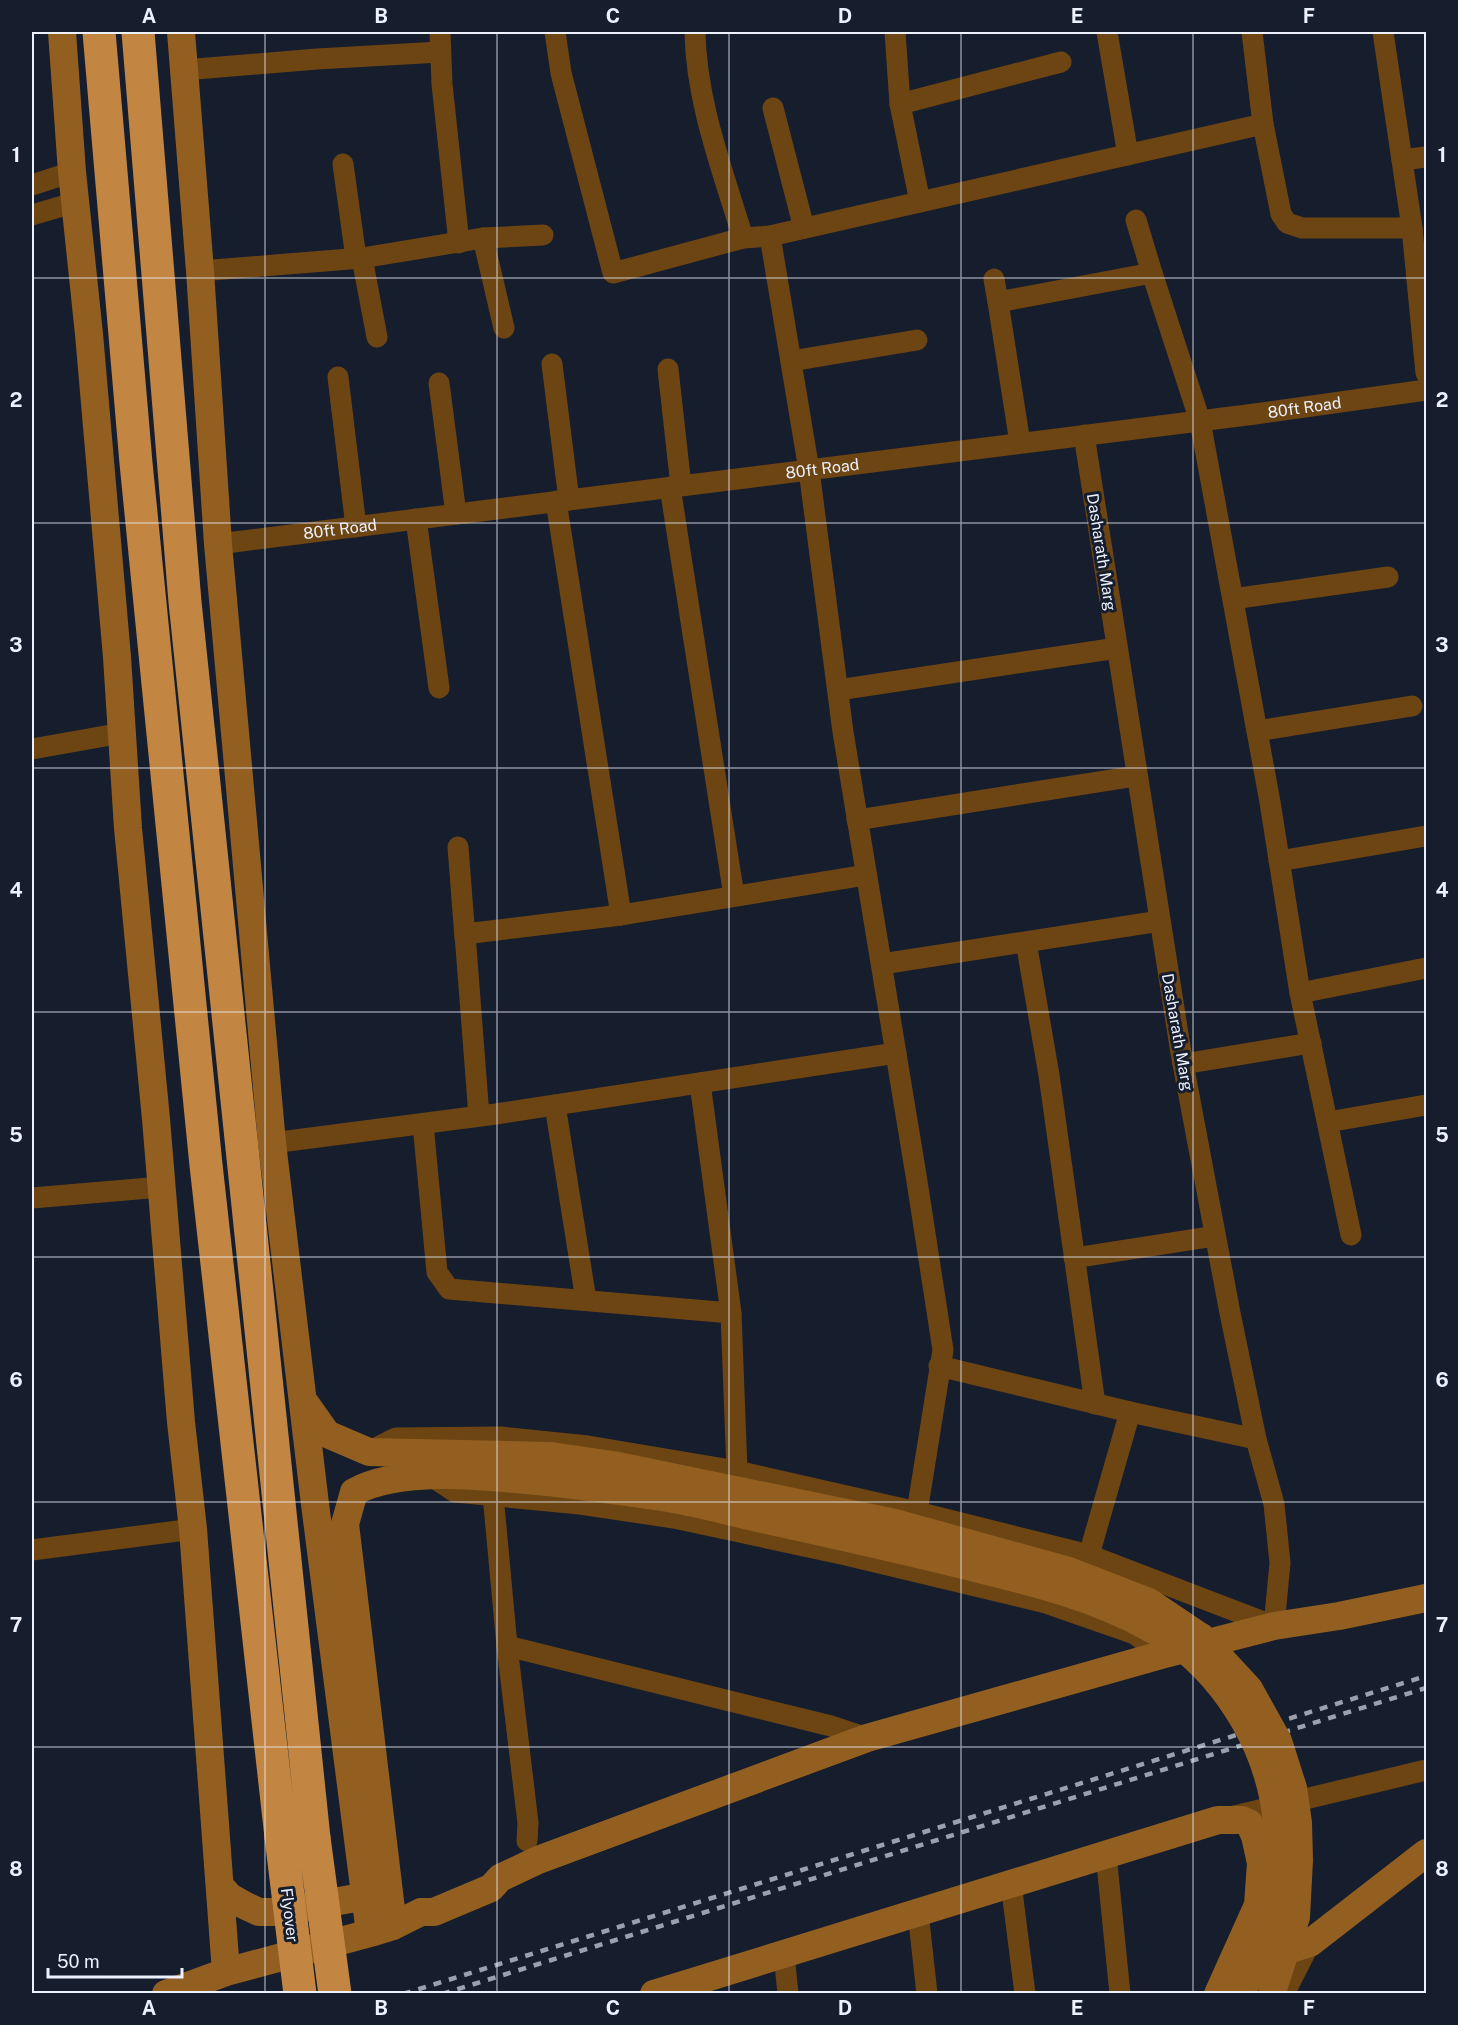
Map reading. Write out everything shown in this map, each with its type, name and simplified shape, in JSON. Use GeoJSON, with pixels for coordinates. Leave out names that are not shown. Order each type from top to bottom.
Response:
{"type":"FeatureCollection","features":[{"type":"Feature","properties":{"kind":"highway","name":"Flyover"},"geometry":{"type":"LineString","coordinates":[[99,32],[136,463],[206,1165],[300,1994]]}},
{"type":"Feature","properties":{"kind":"highway","name":"Flyover"},"geometry":{"type":"LineString","coordinates":[[138,32],[185,602],[314,1838],[335,1994]]}},
{"type":"Feature","properties":{"kind":"street"},"geometry":{"type":"LineString","coordinates":[[62,32],[72,172],[91,358],[128,828],[181,1422],[193,1529],[226,1972]]}},
{"type":"Feature","properties":{"kind":"street"},"geometry":{"type":"LineString","coordinates":[[181,32],[218,544],[272,1143],[302,1399],[377,1894]]}},
{"type":"Feature","properties":{"kind":"street"},"geometry":{"type":"LineString","coordinates":[[555,32],[561,73],[613,273],[743,238],[770,236],[1263,124]]}},
{"type":"Feature","properties":{"kind":"street"},"geometry":{"type":"LineString","coordinates":[[695,32],[695,55],[707,118],[743,238]]}},
{"type":"Feature","properties":{"kind":"street"},"geometry":{"type":"LineString","coordinates":[[895,32],[900,104],[920,202]]}},
{"type":"Feature","properties":{"kind":"street"},"geometry":{"type":"LineString","coordinates":[[1107,32],[1128,155]]}},
{"type":"Feature","properties":{"kind":"street"},"geometry":{"type":"LineString","coordinates":[[1252,32],[1263,124],[1281,214],[1287,223],[1302,228],[1412,228]]}},
{"type":"Feature","properties":{"kind":"street"},"geometry":{"type":"LineString","coordinates":[[1383,32],[1412,228],[1426,373]]}},
{"type":"Feature","properties":{"kind":"street"},"geometry":{"type":"LineString","coordinates":[[184,70],[317,59],[440,42],[459,243]]}},
{"type":"Feature","properties":{"kind":"street"},"geometry":{"type":"LineString","coordinates":[[900,104],[1061,62]]}},
{"type":"Feature","properties":{"kind":"street"},"geometry":{"type":"LineString","coordinates":[[773,108],[804,228]]}},
{"type":"Feature","properties":{"kind":"street"},"geometry":{"type":"LineString","coordinates":[[1402,160],[1426,157]]}},
{"type":"Feature","properties":{"kind":"street"},"geometry":{"type":"LineString","coordinates":[[344,164],[359,258],[376,338]]}},
{"type":"Feature","properties":{"kind":"street"},"geometry":{"type":"LineString","coordinates":[[32,185],[72,172]]}},
{"type":"Feature","properties":{"kind":"street"},"geometry":{"type":"LineString","coordinates":[[32,215],[76,202]]}},
{"type":"Feature","properties":{"kind":"street"},"geometry":{"type":"LineString","coordinates":[[1136,220],[1200,421],[1257,731],[1300,993],[1351,1235]]}},
{"type":"Feature","properties":{"kind":"street"},"geometry":{"type":"LineString","coordinates":[[200,271],[359,258],[483,238],[543,235]]}},
{"type":"Feature","properties":{"kind":"street"},"geometry":{"type":"LineString","coordinates":[[770,236],[809,470],[857,820],[943,1350],[917,1512]]}},
{"type":"Feature","properties":{"kind":"street"},"geometry":{"type":"LineString","coordinates":[[483,238],[504,328]]}},
{"type":"Feature","properties":{"kind":"street"},"geometry":{"type":"LineString","coordinates":[[998,302],[1152,273]]}},
{"type":"Feature","properties":{"kind":"street"},"geometry":{"type":"LineString","coordinates":[[994,279],[1020,443]]}},
{"type":"Feature","properties":{"kind":"street"},"geometry":{"type":"LineString","coordinates":[[791,361],[917,340]]}},
{"type":"Feature","properties":{"kind":"street"},"geometry":{"type":"LineString","coordinates":[[552,364],[563,500],[621,915]]}},
{"type":"Feature","properties":{"kind":"street"},"geometry":{"type":"LineString","coordinates":[[668,369],[676,486],[734,896]]}},
{"type":"Feature","properties":{"kind":"street"},"geometry":{"type":"LineString","coordinates":[[338,377],[356,527]]}},
{"type":"Feature","properties":{"kind":"street"},"geometry":{"type":"LineString","coordinates":[[439,383],[456,514]]}},
{"type":"Feature","properties":{"kind":"street","name":"80ft Road"},"geometry":{"type":"LineString","coordinates":[[218,544],[1200,421],[1426,390]]}},
{"type":"Feature","properties":{"kind":"street","name":"Dasharath Marg"},"geometry":{"type":"LineString","coordinates":[[1084,435],[1183,1064],[1256,1438],[1274,1504],[1280,1563],[1274,1626]]}},
{"type":"Feature","properties":{"kind":"street"},"geometry":{"type":"LineString","coordinates":[[416,519],[439,688]]}},
{"type":"Feature","properties":{"kind":"street"},"geometry":{"type":"LineString","coordinates":[[1233,599],[1388,577]]}},
{"type":"Feature","properties":{"kind":"street"},"geometry":{"type":"LineString","coordinates":[[838,690],[1117,648]]}},
{"type":"Feature","properties":{"kind":"street"},"geometry":{"type":"LineString","coordinates":[[1257,731],[1413,706]]}},
{"type":"Feature","properties":{"kind":"street"},"geometry":{"type":"LineString","coordinates":[[32,749],[122,733]]}},
{"type":"Feature","properties":{"kind":"street"},"geometry":{"type":"LineString","coordinates":[[857,820],[1136,776]]}},
{"type":"Feature","properties":{"kind":"street"},"geometry":{"type":"LineString","coordinates":[[1279,861],[1426,836]]}},
{"type":"Feature","properties":{"kind":"street"},"geometry":{"type":"LineString","coordinates":[[458,847],[479,1116]]}},
{"type":"Feature","properties":{"kind":"street"},"geometry":{"type":"LineString","coordinates":[[465,938],[465,934],[621,915],[866,876]]}},
{"type":"Feature","properties":{"kind":"street"},"geometry":{"type":"LineString","coordinates":[[882,964],[1160,921]]}},
{"type":"Feature","properties":{"kind":"street"},"geometry":{"type":"LineString","coordinates":[[1026,942],[1049,1075],[1095,1404]]}},
{"type":"Feature","properties":{"kind":"street"},"geometry":{"type":"LineString","coordinates":[[1300,993],[1426,968]]}},
{"type":"Feature","properties":{"kind":"street"},"geometry":{"type":"LineString","coordinates":[[1183,1064],[1311,1043]]}},
{"type":"Feature","properties":{"kind":"street"},"geometry":{"type":"LineString","coordinates":[[272,1143],[479,1116],[896,1053]]}},
{"type":"Feature","properties":{"kind":"street"},"geometry":{"type":"LineString","coordinates":[[700,1083],[731,1313],[737,1471]]}},
{"type":"Feature","properties":{"kind":"street"},"geometry":{"type":"LineString","coordinates":[[555,1105],[586,1300]]}},
{"type":"Feature","properties":{"kind":"street"},"geometry":{"type":"LineString","coordinates":[[1328,1122],[1426,1105]]}},
{"type":"Feature","properties":{"kind":"street"},"geometry":{"type":"LineString","coordinates":[[423,1124],[437,1272],[449,1289],[731,1313]]}},
{"type":"Feature","properties":{"kind":"street"},"geometry":{"type":"LineString","coordinates":[[32,1198],[161,1187]]}},
{"type":"Feature","properties":{"kind":"street"},"geometry":{"type":"LineString","coordinates":[[1074,1258],[1215,1236]]}},
{"type":"Feature","properties":{"kind":"street"},"geometry":{"type":"LineString","coordinates":[[939,1366],[1130,1412],[1256,1438]]}},
{"type":"Feature","properties":{"kind":"street"},"geometry":{"type":"LineString","coordinates":[[302,1399],[327,1434],[369,1452],[554,1469],[657,1496],[916,1553],[1086,1598],[1172,1640],[1209,1674],[1234,1704],[1259,1748],[1275,1802],[1278,1880],[1272,1917],[1250,1978],[1240,1994]]}},
{"type":"Feature","properties":{"kind":"street"},"geometry":{"type":"LineString","coordinates":[[1089,1555],[1130,1412]]}},
{"type":"Feature","properties":{"kind":"street"},"geometry":{"type":"LineString","coordinates":[[369,1452],[396,1438],[501,1437],[588,1446],[737,1471],[917,1512],[1089,1555],[1274,1626]]}},
{"type":"Feature","properties":{"kind":"street"},"geometry":{"type":"LineString","coordinates":[[381,1929],[345,1524],[354,1492],[382,1481],[431,1476],[498,1477],[554,1469],[613,1465],[895,1523],[1057,1568],[1149,1602],[1201,1637],[1249,1689],[1278,1741],[1293,1788],[1298,1823],[1299,1860],[1296,1917],[1270,1994]]}},
{"type":"Feature","properties":{"kind":"street"},"geometry":{"type":"LineString","coordinates":[[431,1476],[455,1492],[628,1510],[674,1518],[846,1555],[1046,1603],[1135,1634],[1161,1655]]}},
{"type":"Feature","properties":{"kind":"street"},"geometry":{"type":"LineString","coordinates":[[493,1495],[507,1646],[528,1823],[526,1840]]}},
{"type":"Feature","properties":{"kind":"street"},"geometry":{"type":"LineString","coordinates":[[32,1550],[193,1529]]}},
{"type":"Feature","properties":{"kind":"street"},"geometry":{"type":"LineString","coordinates":[[166,1994],[226,1972],[381,1929],[421,1912],[434,1912],[491,1888],[500,1878],[538,1860],[867,1738],[1161,1655],[1274,1626],[1339,1616],[1426,1598]]}},
{"type":"Feature","properties":{"kind":"street"},"geometry":{"type":"LineString","coordinates":[[507,1646],[831,1726],[867,1738]]}},
{"type":"Feature","properties":{"kind":"street"},"geometry":{"type":"LineString","coordinates":[[654,1994],[700,1986],[784,1954],[1218,1820],[1426,1770]]}},
{"type":"Feature","properties":{"kind":"street"},"geometry":{"type":"LineString","coordinates":[[1218,1820],[1242,1820],[1249,1823],[1255,1836],[1261,1863],[1258,1905],[1218,1994]]}},
{"type":"Feature","properties":{"kind":"street"},"geometry":{"type":"LineString","coordinates":[[1232,1966],[1310,1943],[1426,1853]]}},
{"type":"Feature","properties":{"kind":"street"},"geometry":{"type":"LineString","coordinates":[[1106,1854],[1120,1994]]}},
{"type":"Feature","properties":{"kind":"street"},"geometry":{"type":"LineString","coordinates":[[1011,1883],[1025,1994]]}},
{"type":"Feature","properties":{"kind":"street"},"geometry":{"type":"LineString","coordinates":[[221,1887],[237,1901],[259,1912],[279,1912],[377,1894]]}},
{"type":"Feature","properties":{"kind":"street"},"geometry":{"type":"LineString","coordinates":[[918,1912],[927,1994]]}},
{"type":"Feature","properties":{"kind":"street"},"geometry":{"type":"LineString","coordinates":[[1284,1994],[1310,1943]]}},
{"type":"Feature","properties":{"kind":"street"},"geometry":{"type":"LineString","coordinates":[[784,1954],[788,1994]]}},
{"type":"Feature","properties":{"kind":"railway"},"geometry":{"type":"LineString","coordinates":[[403,1994],[1426,1676]]}},
{"type":"Feature","properties":{"kind":"railway"},"geometry":{"type":"LineString","coordinates":[[442,1994],[1426,1688]]}}]}
